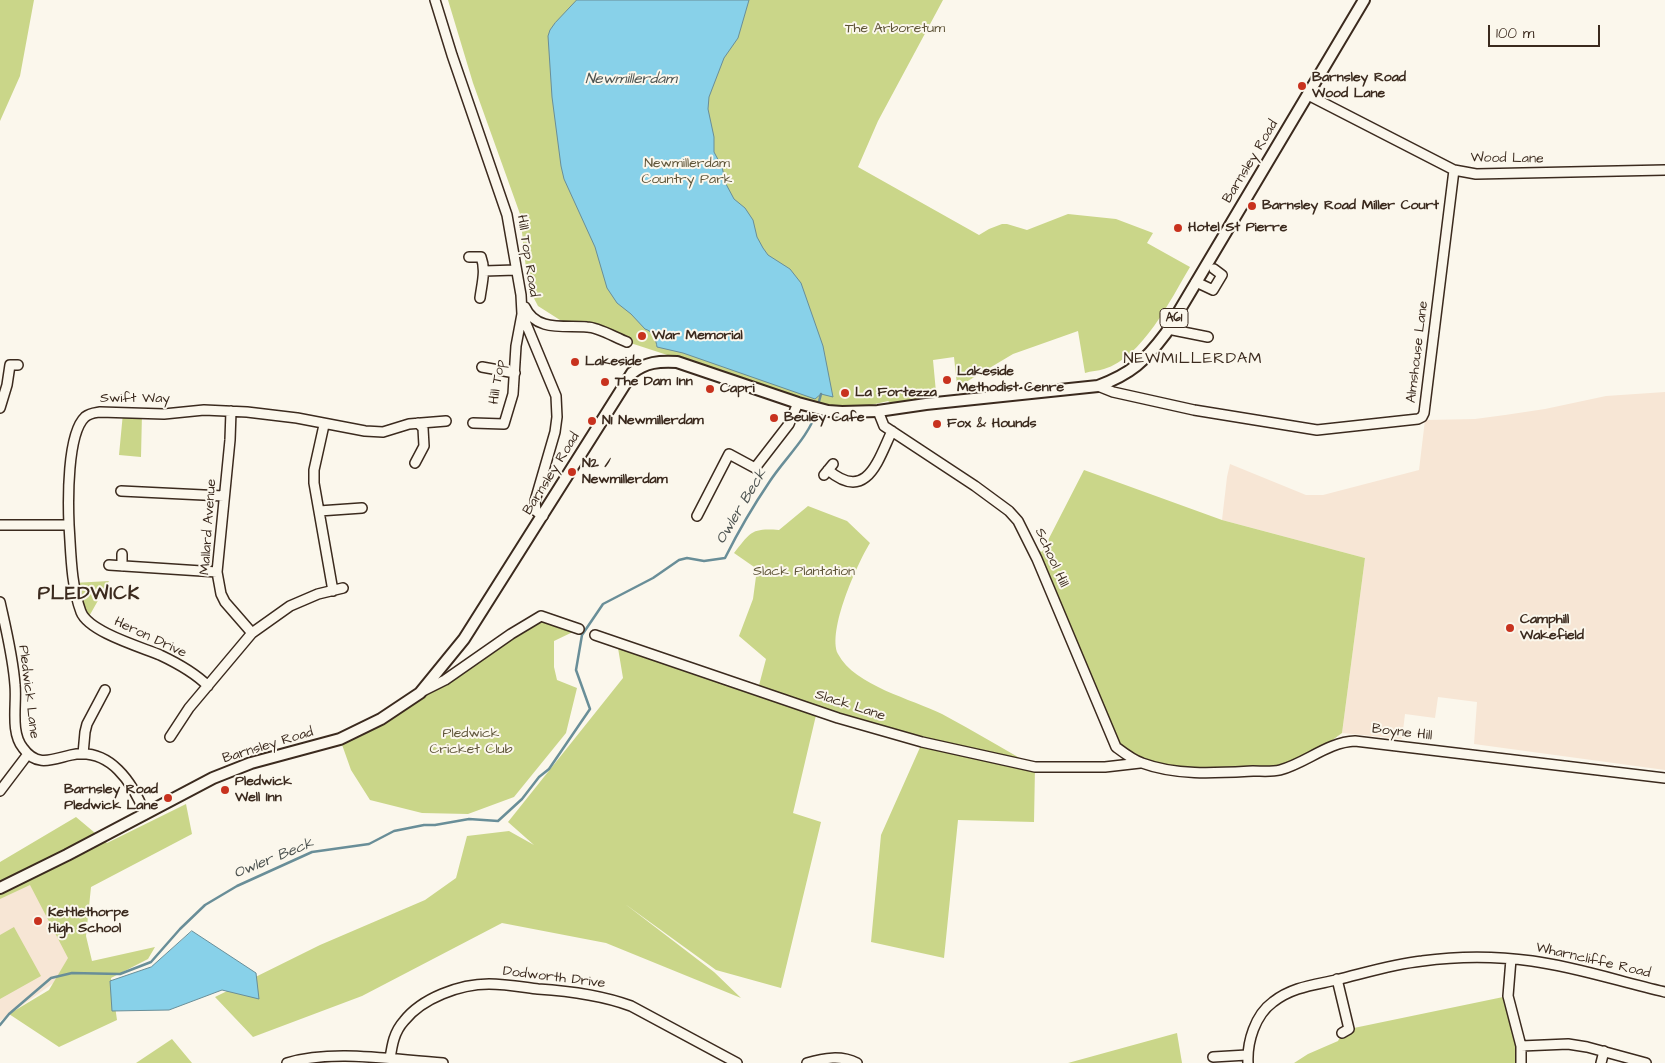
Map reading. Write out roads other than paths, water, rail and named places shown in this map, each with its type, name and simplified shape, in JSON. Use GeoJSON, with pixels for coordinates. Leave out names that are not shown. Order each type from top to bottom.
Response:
{"type":"FeatureCollection","features":[{"type":"Feature","properties":{"kind":"main road","name":"Barnsley Road"},"geometry":{"type":"LineString","coordinates":[[0,888],[213,778],[251,763],[340,738],[381,719],[420,693],[464,639],[632,373],[645,364],[650,362],[676,362],[798,403],[842,412],[878,411],[926,404],[1098,386],[1120,378],[1137,366],[1153,350],[1168,329],[1364,0]]}},
{"type":"Feature","properties":{"kind":"street","name":"Hill Top Road"},"geometry":{"type":"LineString","coordinates":[[436,0],[452,55],[507,215],[522,314],[556,396],[557,417],[555,432],[535,501],[536,510],[543,516]]}},
{"type":"Feature","properties":{"kind":"street","name":"Wood Lane"},"geometry":{"type":"LineString","coordinates":[[1308,95],[1454,170],[1476,174],[1665,170]]}},
{"type":"Feature","properties":{"kind":"street","name":"Almshouse Lane"},"geometry":{"type":"LineString","coordinates":[[1098,386],[1113,392],[1194,410],[1317,430],[1418,420],[1422,418],[1454,170]]}},
{"type":"Feature","properties":{"kind":"street"},"geometry":{"type":"LineString","coordinates":[[469,256],[481,257],[484,271],[480,298]]}},
{"type":"Feature","properties":{"kind":"street"},"geometry":{"type":"LineString","coordinates":[[1196,282],[1213,290],[1222,275],[1214,269]]}},
{"type":"Feature","properties":{"kind":"street"},"geometry":{"type":"LineString","coordinates":[[484,271],[516,270]]}},
{"type":"Feature","properties":{"kind":"street"},"geometry":{"type":"LineString","coordinates":[[520,295],[529,316],[538,322],[557,327],[588,326],[627,342]]}},
{"type":"Feature","properties":{"kind":"street","name":"Hill Top"},"geometry":{"type":"LineString","coordinates":[[473,423],[504,424],[513,394],[516,346],[522,314]]}},
{"type":"Feature","properties":{"kind":"street"},"geometry":{"type":"LineString","coordinates":[[1168,329],[1208,337]]}},
{"type":"Feature","properties":{"kind":"street"},"geometry":{"type":"LineString","coordinates":[[0,408],[13,363]]}},
{"type":"Feature","properties":{"kind":"street"},"geometry":{"type":"LineString","coordinates":[[482,367],[515,373]]}},
{"type":"Feature","properties":{"kind":"street"},"geometry":{"type":"LineString","coordinates":[[697,516],[729,454],[755,468],[788,424],[798,403]]}},
{"type":"Feature","properties":{"kind":"street","name":"Swift Way"},"geometry":{"type":"LineString","coordinates":[[69,525],[70,467],[75,437],[80,424],[91,413],[164,414],[204,410],[231,411],[272,414],[324,425],[375,432],[384,432],[409,424],[446,421]]}},
{"type":"Feature","properties":{"kind":"street","name":"Mallard Avenue"},"geometry":{"type":"LineString","coordinates":[[231,411],[230,440],[217,572],[221,594],[225,602],[252,633]]}},
{"type":"Feature","properties":{"kind":"street","name":"School Hill"},"geometry":{"type":"LineString","coordinates":[[878,411],[884,426],[986,494],[1009,511],[1018,521],[1037,559],[1116,747]]}},
{"type":"Feature","properties":{"kind":"street"},"geometry":{"type":"LineString","coordinates":[[365,431],[366,420]]}},
{"type":"Feature","properties":{"kind":"street"},"geometry":{"type":"LineString","coordinates":[[415,463],[424,446],[423,428],[418,423]]}},
{"type":"Feature","properties":{"kind":"street"},"geometry":{"type":"LineString","coordinates":[[324,425],[314,470],[314,483],[333,591]]}},
{"type":"Feature","properties":{"kind":"street"},"geometry":{"type":"LineString","coordinates":[[828,470],[842,480],[853,482],[870,476],[892,431]]}},
{"type":"Feature","properties":{"kind":"street"},"geometry":{"type":"LineString","coordinates":[[127,493],[224,496]]}},
{"type":"Feature","properties":{"kind":"street"},"geometry":{"type":"LineString","coordinates":[[319,511],[357,508],[352,498]]}},
{"type":"Feature","properties":{"kind":"street"},"geometry":{"type":"LineString","coordinates":[[0,525],[69,525]]}},
{"type":"Feature","properties":{"kind":"street","name":"Heron Drive"},"geometry":{"type":"LineString","coordinates":[[69,525],[74,583],[85,618],[106,633],[162,656],[198,676],[208,686]]}},
{"type":"Feature","properties":{"kind":"street"},"geometry":{"type":"LineString","coordinates":[[122,554],[122,566]]}},
{"type":"Feature","properties":{"kind":"street"},"geometry":{"type":"LineString","coordinates":[[108,565],[217,572]]}},
{"type":"Feature","properties":{"kind":"street"},"geometry":{"type":"LineString","coordinates":[[170,737],[189,708],[252,633],[290,606],[318,594],[343,588]]}},
{"type":"Feature","properties":{"kind":"street","name":"Pledwick Lane"},"geometry":{"type":"LineString","coordinates":[[0,602],[4,643],[15,685],[18,738],[22,747],[28,754],[45,761],[54,761],[72,755],[83,754],[102,758],[122,773],[139,799],[145,814]]}},
{"type":"Feature","properties":{"kind":"street"},"geometry":{"type":"LineString","coordinates":[[420,693],[444,680],[510,634],[541,616],[579,628]]}},
{"type":"Feature","properties":{"kind":"street","name":"Slack Lane"},"geometry":{"type":"LineString","coordinates":[[595,635],[758,689],[838,718],[922,742],[1035,767],[1105,766],[1140,763]]}},
{"type":"Feature","properties":{"kind":"street"},"geometry":{"type":"LineString","coordinates":[[83,754],[85,732],[105,690]]}},
{"type":"Feature","properties":{"kind":"street","name":"Boyne Hill"},"geometry":{"type":"LineString","coordinates":[[1140,763],[1177,771],[1225,773],[1279,770],[1303,762],[1343,742],[1355,741],[1665,778]]}},
{"type":"Feature","properties":{"kind":"street"},"geometry":{"type":"LineString","coordinates":[[1105,766],[1114,759],[1116,747],[1140,763]]}},
{"type":"Feature","properties":{"kind":"street"},"geometry":{"type":"LineString","coordinates":[[0,791],[28,754]]}},
{"type":"Feature","properties":{"kind":"street","name":"Wharncliffe Road"},"geometry":{"type":"LineString","coordinates":[[1213,1057],[1247,1059],[1254,1027],[1271,1003],[1285,993],[1304,986],[1422,960],[1459,958],[1511,959],[1562,966],[1665,992]]}},
{"type":"Feature","properties":{"kind":"street"},"geometry":{"type":"LineString","coordinates":[[1511,959],[1508,996],[1520,1046],[1521,1063]]}},
{"type":"Feature","properties":{"kind":"street"},"geometry":{"type":"LineString","coordinates":[[1337,980],[1349,1029],[1342,1033]]}},
{"type":"Feature","properties":{"kind":"street","name":"Dodworth Drive"},"geometry":{"type":"LineString","coordinates":[[390,1059],[393,1040],[398,1029],[403,1021],[417,1009],[432,1000],[456,990],[489,984],[579,993],[617,1000],[632,1006],[737,1063]]}},
{"type":"Feature","properties":{"kind":"street"},"geometry":{"type":"LineString","coordinates":[[1520,1046],[1568,1044],[1604,1051],[1646,1063]]}},
{"type":"Feature","properties":{"kind":"street"},"geometry":{"type":"LineString","coordinates":[[1600,1063],[1604,1051]]}},
{"type":"Feature","properties":{"kind":"street"},"geometry":{"type":"LineString","coordinates":[[287,1063],[303,1058],[321,1057],[443,1063]]}},
{"type":"Feature","properties":{"kind":"street"},"geometry":{"type":"LineString","coordinates":[[807,1063],[820,1059],[837,1058],[857,1063]]}},
{"type":"Feature","properties":{"kind":"water","name":"Newmillerdam"},"geometry":{"type":"Polygon","coordinates":[[[577,0],[749,0],[738,38],[724,58],[709,97],[708,109],[714,137],[714,152],[722,167],[726,184],[734,199],[745,208],[753,220],[757,237],[763,248],[768,255],[790,269],[801,283],[823,346],[833,397],[821,394],[815,399],[683,353],[657,347],[652,334],[617,303],[607,288],[595,247],[564,179],[552,97],[548,36],[555,23],[577,0]]]}},
{"type":"Feature","properties":{"kind":"water"},"geometry":{"type":"Polygon","coordinates":[[[192,931],[256,973],[259,999],[222,990],[169,1010],[112,1011],[110,981],[151,967],[192,931]]]}},
{"type":"Feature","properties":{"kind":"waterway","name":"Owler Beck"},"geometry":{"type":"LineString","coordinates":[[818,405],[821,394]]}},
{"type":"Feature","properties":{"kind":"waterway","name":"Owler Beck"},"geometry":{"type":"LineString","coordinates":[[0,1025],[9,1014],[51,978],[72,973],[120,974],[151,962],[180,929],[205,905],[237,886],[312,852],[369,844],[394,831],[424,825],[469,819],[498,821],[522,799],[539,777],[549,769],[590,709],[576,670],[582,635],[603,604],[653,578],[679,560],[687,558],[704,561],[725,558],[740,529],[776,472],[803,438],[817,410]]}},
{"type":"Feature","properties":{"kind":"place","name":"Barnsley Road Wood Lane"},"geometry":{"type":"Point","coordinates":[1302,86]}},
{"type":"Feature","properties":{"kind":"place","name":"Barnsley Road Miller Court"},"geometry":{"type":"Point","coordinates":[1252,206]}},
{"type":"Feature","properties":{"kind":"place","name":"Hotel St Pierre"},"geometry":{"type":"Point","coordinates":[1178,228]}},
{"type":"Feature","properties":{"kind":"place","name":"War Memorial"},"geometry":{"type":"Point","coordinates":[642,336]}},
{"type":"Feature","properties":{"kind":"place","name":"Lakeside"},"geometry":{"type":"Point","coordinates":[575,362]}},
{"type":"Feature","properties":{"kind":"place","name":"Lakeside Methodist Cenre"},"geometry":{"type":"Point","coordinates":[947,380]}},
{"type":"Feature","properties":{"kind":"place","name":"The Dam Inn"},"geometry":{"type":"Point","coordinates":[605,382]}},
{"type":"Feature","properties":{"kind":"place","name":"Capri"},"geometry":{"type":"Point","coordinates":[710,389]}},
{"type":"Feature","properties":{"kind":"place","name":"La Fortezza"},"geometry":{"type":"Point","coordinates":[845,393]}},
{"type":"Feature","properties":{"kind":"place","name":"Beuley Cafe"},"geometry":{"type":"Point","coordinates":[774,418]}},
{"type":"Feature","properties":{"kind":"place","name":"N1 Newmillerdam"},"geometry":{"type":"Point","coordinates":[592,421]}},
{"type":"Feature","properties":{"kind":"place","name":"Fox & Hounds"},"geometry":{"type":"Point","coordinates":[937,424]}},
{"type":"Feature","properties":{"kind":"place","name":"N2 / Newmillerdam"},"geometry":{"type":"Point","coordinates":[572,472]}},
{"type":"Feature","properties":{"kind":"place","name":"Camphill Wakefield"},"geometry":{"type":"Point","coordinates":[1510,628]}},
{"type":"Feature","properties":{"kind":"place","name":"Pledwick Well Inn"},"geometry":{"type":"Point","coordinates":[225,790]}},
{"type":"Feature","properties":{"kind":"place","name":"Barnsley Road Pledwick Lane"},"geometry":{"type":"Point","coordinates":[168,798]}},
{"type":"Feature","properties":{"kind":"place","name":"Kettlethorpe High School"},"geometry":{"type":"Point","coordinates":[38,921]}},
{"type":"Feature","properties":{"kind":"district","name":"NEWMILLERDAM"},"geometry":{"type":"Point","coordinates":[1193,360]}},
{"type":"Feature","properties":{"kind":"district","name":"PLEDWICK"},"geometry":{"type":"Point","coordinates":[89,595]}},
{"type":"Feature","properties":{"kind":"park label","name":"The Arboretum"},"geometry":{"type":"Point","coordinates":[895,29]}},
{"type":"Feature","properties":{"kind":"park label","name":"Newmillerdam Country Park"},"geometry":{"type":"Point","coordinates":[687,172]}},
{"type":"Feature","properties":{"kind":"park label","name":"Slack Plantation"},"geometry":{"type":"Point","coordinates":[804,572]}},
{"type":"Feature","properties":{"kind":"park label","name":"Pledwick Cricket Club"},"geometry":{"type":"Point","coordinates":[471,742]}}]}
